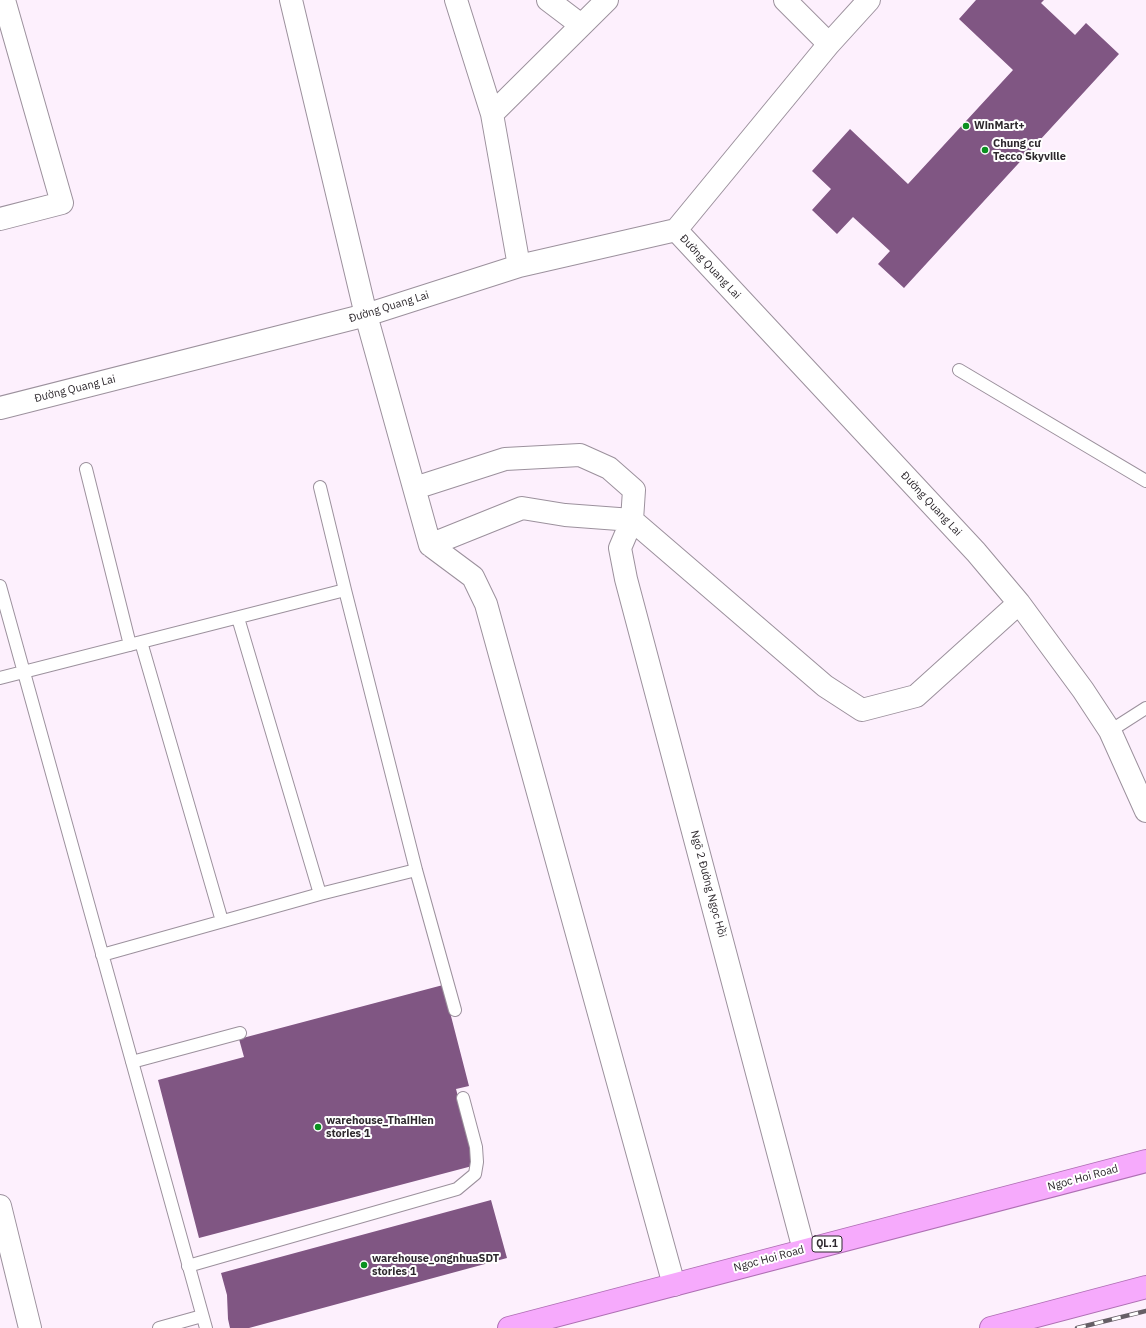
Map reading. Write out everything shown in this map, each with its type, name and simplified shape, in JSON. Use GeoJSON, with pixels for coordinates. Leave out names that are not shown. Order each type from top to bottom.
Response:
{"type":"FeatureCollection","features":[{"type":"Feature","properties":{"kind":"highway","name":"Ngoc Hoi Road"},"geometry":{"type":"LineString","coordinates":[[509,1328],[1146,1161]]}},
{"type":"Feature","properties":{"kind":"highway"},"geometry":{"type":"LineString","coordinates":[[991,1328],[1146,1287]]}},
{"type":"Feature","properties":{"kind":"street"},"geometry":{"type":"LineString","coordinates":[[291,0],[366,315],[430,545],[473,577],[486,604],[674,1285]]}},
{"type":"Feature","properties":{"kind":"street"},"geometry":{"type":"LineString","coordinates":[[456,0],[492,114],[519,266]]}},
{"type":"Feature","properties":{"kind":"street"},"geometry":{"type":"LineString","coordinates":[[548,0],[581,25]]}},
{"type":"Feature","properties":{"kind":"street"},"geometry":{"type":"LineString","coordinates":[[492,114],[607,0]]}},
{"type":"Feature","properties":{"kind":"street"},"geometry":{"type":"LineString","coordinates":[[785,0],[829,44]]}},
{"type":"Feature","properties":{"kind":"street"},"geometry":{"type":"LineString","coordinates":[[676,230],[829,44],[869,0]]}},
{"type":"Feature","properties":{"kind":"street"},"geometry":{"type":"LineString","coordinates":[[0,219],[62,203],[7,2]]}},
{"type":"Feature","properties":{"kind":"street","name":"Đường Quang Lai"},"geometry":{"type":"LineString","coordinates":[[0,408],[366,315],[519,266],[676,230],[970,546],[1019,603],[1083,690],[1110,731],[1146,811]]}},
{"type":"Feature","properties":{"kind":"street","name":"Ngõ 2 Đường Ngọc Hồi"},"geometry":{"type":"LineString","coordinates":[[415,488],[505,459],[580,455],[609,468],[634,490],[632,520],[620,548],[626,579],[804,1250]]}},
{"type":"Feature","properties":{"kind":"street"},"geometry":{"type":"LineString","coordinates":[[430,545],[522,508],[565,515],[632,520],[825,686],[862,710],[916,696],[1019,603]]}},
{"type":"Feature","properties":{"kind":"street"},"geometry":{"type":"LineString","coordinates":[[0,1206],[30,1328]]}},
{"type":"Feature","properties":{"kind":"lane"},"geometry":{"type":"LineString","coordinates":[[959,370],[1146,481]]}},
{"type":"Feature","properties":{"kind":"lane"},"geometry":{"type":"LineString","coordinates":[[86,469],[135,644],[222,921]]}},
{"type":"Feature","properties":{"kind":"lane"},"geometry":{"type":"LineString","coordinates":[[320,487],[416,870],[455,1010]]}},
{"type":"Feature","properties":{"kind":"lane"},"geometry":{"type":"LineString","coordinates":[[0,586],[206,1328]]}},
{"type":"Feature","properties":{"kind":"lane"},"geometry":{"type":"LineString","coordinates":[[0,678],[345,590]]}},
{"type":"Feature","properties":{"kind":"lane"},"geometry":{"type":"LineString","coordinates":[[238,618],[320,894]]}},
{"type":"Feature","properties":{"kind":"lane"},"geometry":{"type":"LineString","coordinates":[[1110,731],[1146,708]]}},
{"type":"Feature","properties":{"kind":"lane"},"geometry":{"type":"LineString","coordinates":[[102,954],[320,894],[416,870]]}},
{"type":"Feature","properties":{"kind":"lane"},"geometry":{"type":"LineString","coordinates":[[132,1062],[240,1033]]}},
{"type":"Feature","properties":{"kind":"lane"},"geometry":{"type":"LineString","coordinates":[[188,1266],[457,1189],[475,1174],[476,1162],[476,1147],[463,1098]]}},
{"type":"Feature","properties":{"kind":"lane"},"geometry":{"type":"LineString","coordinates":[[159,1328],[202,1316]]}},
{"type":"Feature","properties":{"kind":"building","name":"Chung cư Tecco Skyville"},"geometry":{"type":"Polygon","coordinates":[[[976,0],[1044,0],[1041,3],[1075,35],[1086,23],[1119,54],[904,288],[878,264],[890,251],[853,217],[837,234],[812,210],[831,189],[812,171],[850,129],[908,184],[1013,70],[959,19],[976,0]]]}},
{"type":"Feature","properties":{"kind":"building","name":"warehouse_ThaiHien stories 1"},"geometry":{"type":"Polygon","coordinates":[[[443,985],[469,1086],[456,1089],[476,1165],[199,1238],[158,1080],[244,1057],[239,1039],[443,985]]]}},
{"type":"Feature","properties":{"kind":"building","name":"warehouse_ongnhuaSDT stories 1"},"geometry":{"type":"Polygon","coordinates":[[[491,1200],[507,1258],[249,1328],[230,1328],[227,1295],[221,1273],[491,1200]]]}},
{"type":"Feature","properties":{"kind":"railway"},"geometry":{"type":"LineString","coordinates":[[1077,1328],[1146,1311]]}},
{"type":"Feature","properties":{"kind":"place","name":"WinMart+"},"geometry":{"type":"Point","coordinates":[966,126]}},
{"type":"Feature","properties":{"kind":"place","name":"Chung cư Tecco Skyville"},"geometry":{"type":"Point","coordinates":[985,150]}},
{"type":"Feature","properties":{"kind":"place","name":"warehouse_ThaiHien stories 1"},"geometry":{"type":"Point","coordinates":[318,1127]}},
{"type":"Feature","properties":{"kind":"place","name":"warehouse_ongnhuaSDT stories 1"},"geometry":{"type":"Point","coordinates":[364,1265]}}]}
